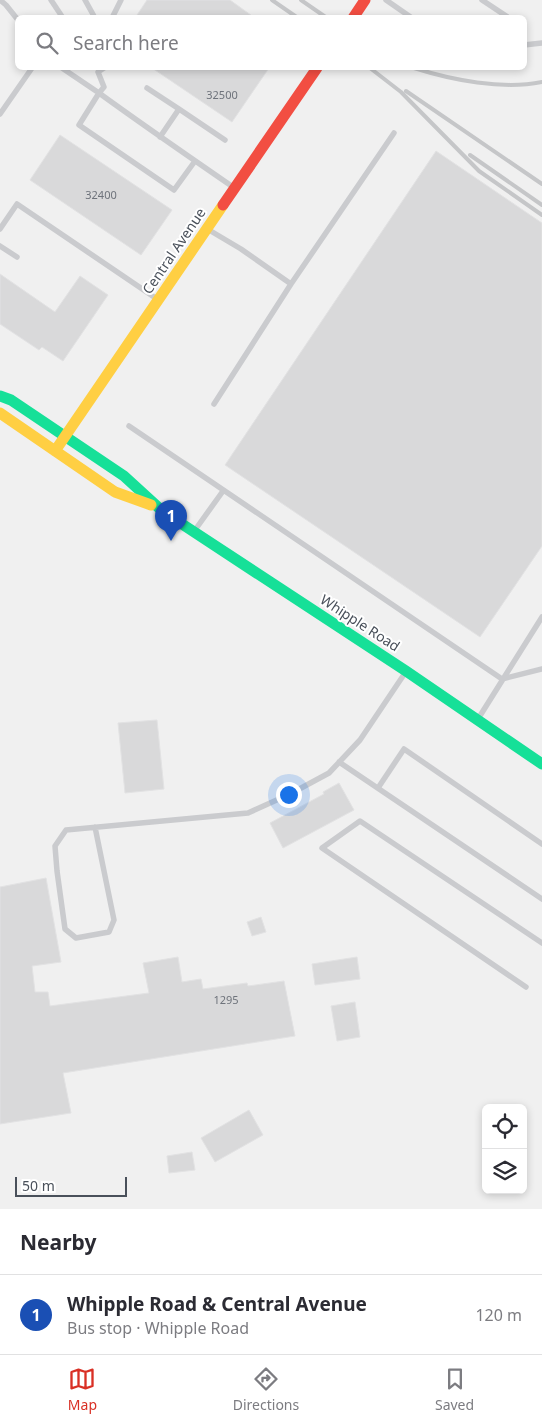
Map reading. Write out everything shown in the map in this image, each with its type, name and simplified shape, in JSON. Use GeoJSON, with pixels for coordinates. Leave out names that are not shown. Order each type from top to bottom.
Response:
{"type":"FeatureCollection","features":[{"type":"Feature","properties":{"kind":"main road","name":"Central Avenue"},"geometry":{"type":"LineString","coordinates":[[55,451],[316,70]]}},
{"type":"Feature","properties":{"kind":"main road","name":"Whipple Road"},"geometry":{"type":"LineString","coordinates":[[0,396],[11,400],[124,476],[159,508],[194,532],[542,764]]}},
{"type":"Feature","properties":{"kind":"main road","name":"Whipple Road"},"geometry":{"type":"LineString","coordinates":[[0,414],[115,492],[159,508]]}},
{"type":"Feature","properties":{"kind":"lane"},"geometry":{"type":"LineString","coordinates":[[0,0],[15,16]]}},
{"type":"Feature","properties":{"kind":"lane"},"geometry":{"type":"LineString","coordinates":[[52,0],[61,15]]}},
{"type":"Feature","properties":{"kind":"lane"},"geometry":{"type":"LineString","coordinates":[[85,0],[93,15]]}},
{"type":"Feature","properties":{"kind":"lane"},"geometry":{"type":"LineString","coordinates":[[114,15],[121,0]]}},
{"type":"Feature","properties":{"kind":"lane"},"geometry":{"type":"LineString","coordinates":[[386,0],[408,15]]}},
{"type":"Feature","properties":{"kind":"lane"},"geometry":{"type":"LineString","coordinates":[[482,0],[504,15]]}},
{"type":"Feature","properties":{"kind":"lane"},"geometry":{"type":"LineString","coordinates":[[527,44],[542,43]]}},
{"type":"Feature","properties":{"kind":"lane"},"geometry":{"type":"LineString","coordinates":[[0,114],[31,70]]}},
{"type":"Feature","properties":{"kind":"lane"},"geometry":{"type":"LineString","coordinates":[[65,70],[235,188]]}},
{"type":"Feature","properties":{"kind":"lane"},"geometry":{"type":"LineString","coordinates":[[96,70],[104,87],[79,124],[174,190],[195,161]]}},
{"type":"Feature","properties":{"kind":"lane"},"geometry":{"type":"LineString","coordinates":[[147,88],[226,140]]}},
{"type":"Feature","properties":{"kind":"lane"},"geometry":{"type":"LineString","coordinates":[[160,137],[179,110]]}},
{"type":"Feature","properties":{"kind":"lane"},"geometry":{"type":"LineString","coordinates":[[214,404],[291,284],[394,133]]}},
{"type":"Feature","properties":{"kind":"lane"},"geometry":{"type":"LineString","coordinates":[[0,229],[17,204],[158,300]]}},
{"type":"Feature","properties":{"kind":"lane"},"geometry":{"type":"LineString","coordinates":[[207,229],[241,249],[291,284]]}},
{"type":"Feature","properties":{"kind":"lane"},"geometry":{"type":"LineString","coordinates":[[0,246],[16,257]]}},
{"type":"Feature","properties":{"kind":"lane"},"geometry":{"type":"LineString","coordinates":[[129,426],[502,679],[542,669]]}},
{"type":"Feature","properties":{"kind":"lane"},"geometry":{"type":"LineString","coordinates":[[194,532],[223,490]]}},
{"type":"Feature","properties":{"kind":"lane"},"geometry":{"type":"LineString","coordinates":[[477,720],[542,618]]}},
{"type":"Feature","properties":{"kind":"lane"},"geometry":{"type":"LineString","coordinates":[[95,827],[114,920],[109,932],[76,938],[65,930],[57,871],[55,846],[66,830],[95,827],[248,813],[290,794],[329,773],[360,740],[406,672]]}},
{"type":"Feature","properties":{"kind":"lane"},"geometry":{"type":"LineString","coordinates":[[378,788],[404,750],[542,844]]}},
{"type":"Feature","properties":{"kind":"lane"},"geometry":{"type":"LineString","coordinates":[[339,762],[542,899]]}},
{"type":"Feature","properties":{"kind":"lane"},"geometry":{"type":"LineString","coordinates":[[526,987],[322,848],[360,821],[542,943]]}},
{"type":"Feature","properties":{"kind":"building"},"geometry":{"type":"Polygon","coordinates":[[[147,0],[230,0],[251,15],[137,15],[147,0]]]}},
{"type":"Feature","properties":{"kind":"building"},"geometry":{"type":"Polygon","coordinates":[[[155,70],[268,70],[232,122],[155,70]]]}},
{"type":"Feature","properties":{"kind":"building"},"geometry":{"type":"Polygon","coordinates":[[[60,135],[172,210],[141,255],[30,180],[60,135]]]}},
{"type":"Feature","properties":{"kind":"building"},"geometry":{"type":"Polygon","coordinates":[[[436,151],[542,223],[542,546],[480,637],[225,465],[436,151]]]}},
{"type":"Feature","properties":{"kind":"building"},"geometry":{"type":"Polygon","coordinates":[[[0,274],[55,312],[80,276],[108,295],[63,361],[42,347],[39,350],[0,324],[0,274]]]}},
{"type":"Feature","properties":{"kind":"building"},"geometry":{"type":"Polygon","coordinates":[[[157,720],[164,789],[125,793],[118,723],[157,720]]]}},
{"type":"Feature","properties":{"kind":"building"},"geometry":{"type":"Polygon","coordinates":[[[339,783],[354,810],[283,848],[270,823],[324,794],[323,792],[339,783]]]}},
{"type":"Feature","properties":{"kind":"building"},"geometry":{"type":"Polygon","coordinates":[[[46,878],[61,962],[32,966],[35,992],[48,992],[50,1006],[149,993],[143,963],[178,957],[182,982],[201,979],[203,989],[247,983],[248,986],[284,981],[295,1036],[63,1073],[71,1113],[0,1124],[0,887],[46,878]]]}},
{"type":"Feature","properties":{"kind":"building"},"geometry":{"type":"Polygon","coordinates":[[[261,917],[266,932],[252,936],[247,922],[261,917]]]}},
{"type":"Feature","properties":{"kind":"building"},"geometry":{"type":"Polygon","coordinates":[[[357,957],[360,979],[315,985],[312,964],[357,957]]]}},
{"type":"Feature","properties":{"kind":"building"},"geometry":{"type":"Polygon","coordinates":[[[355,1002],[360,1037],[337,1041],[331,1006],[355,1002]]]}},
{"type":"Feature","properties":{"kind":"building"},"geometry":{"type":"Polygon","coordinates":[[[249,1110],[263,1135],[215,1162],[201,1138],[249,1110]]]}},
{"type":"Feature","properties":{"kind":"building"},"geometry":{"type":"Polygon","coordinates":[[[192,1152],[195,1170],[169,1173],[167,1156],[192,1152]]]}},
{"type":"Feature","properties":{"kind":"railway"},"geometry":{"type":"LineString","coordinates":[[272,0],[294,15]]}},
{"type":"Feature","properties":{"kind":"railway"},"geometry":{"type":"LineString","coordinates":[[301,0],[323,15]]}},
{"type":"Feature","properties":{"kind":"railway"},"geometry":{"type":"LineString","coordinates":[[373,70],[401,92],[479,171],[542,215]]}},
{"type":"Feature","properties":{"kind":"railway"},"geometry":{"type":"LineString","coordinates":[[422,70],[461,80],[494,84],[510,85],[542,82]]}},
{"type":"Feature","properties":{"kind":"railway"},"geometry":{"type":"LineString","coordinates":[[406,91],[542,184]]}},
{"type":"Feature","properties":{"kind":"railway"},"geometry":{"type":"LineString","coordinates":[[470,155],[542,205]]}},
{"type":"Feature","properties":{"kind":"traffic: fast"},"geometry":{"type":"LineString","coordinates":[[0,396],[11,400],[124,476],[159,508],[182,524],[406,671],[542,764]]}},
{"type":"Feature","properties":{"kind":"traffic: slow"},"geometry":{"type":"LineString","coordinates":[[55,451],[223,205]]}},
{"type":"Feature","properties":{"kind":"traffic: slow"},"geometry":{"type":"LineString","coordinates":[[0,413],[115,492],[151,505]]}},
{"type":"Feature","properties":{"kind":"traffic: jam"},"geometry":{"type":"LineString","coordinates":[[355,15],[365,0]]}},
{"type":"Feature","properties":{"kind":"traffic: jam"},"geometry":{"type":"LineString","coordinates":[[223,205],[316,70]]}},
{"type":"Feature","properties":{"kind":"place","name":"Whipple Road & Central Avenue"},"geometry":{"type":"Point","coordinates":[171,541]}}]}
